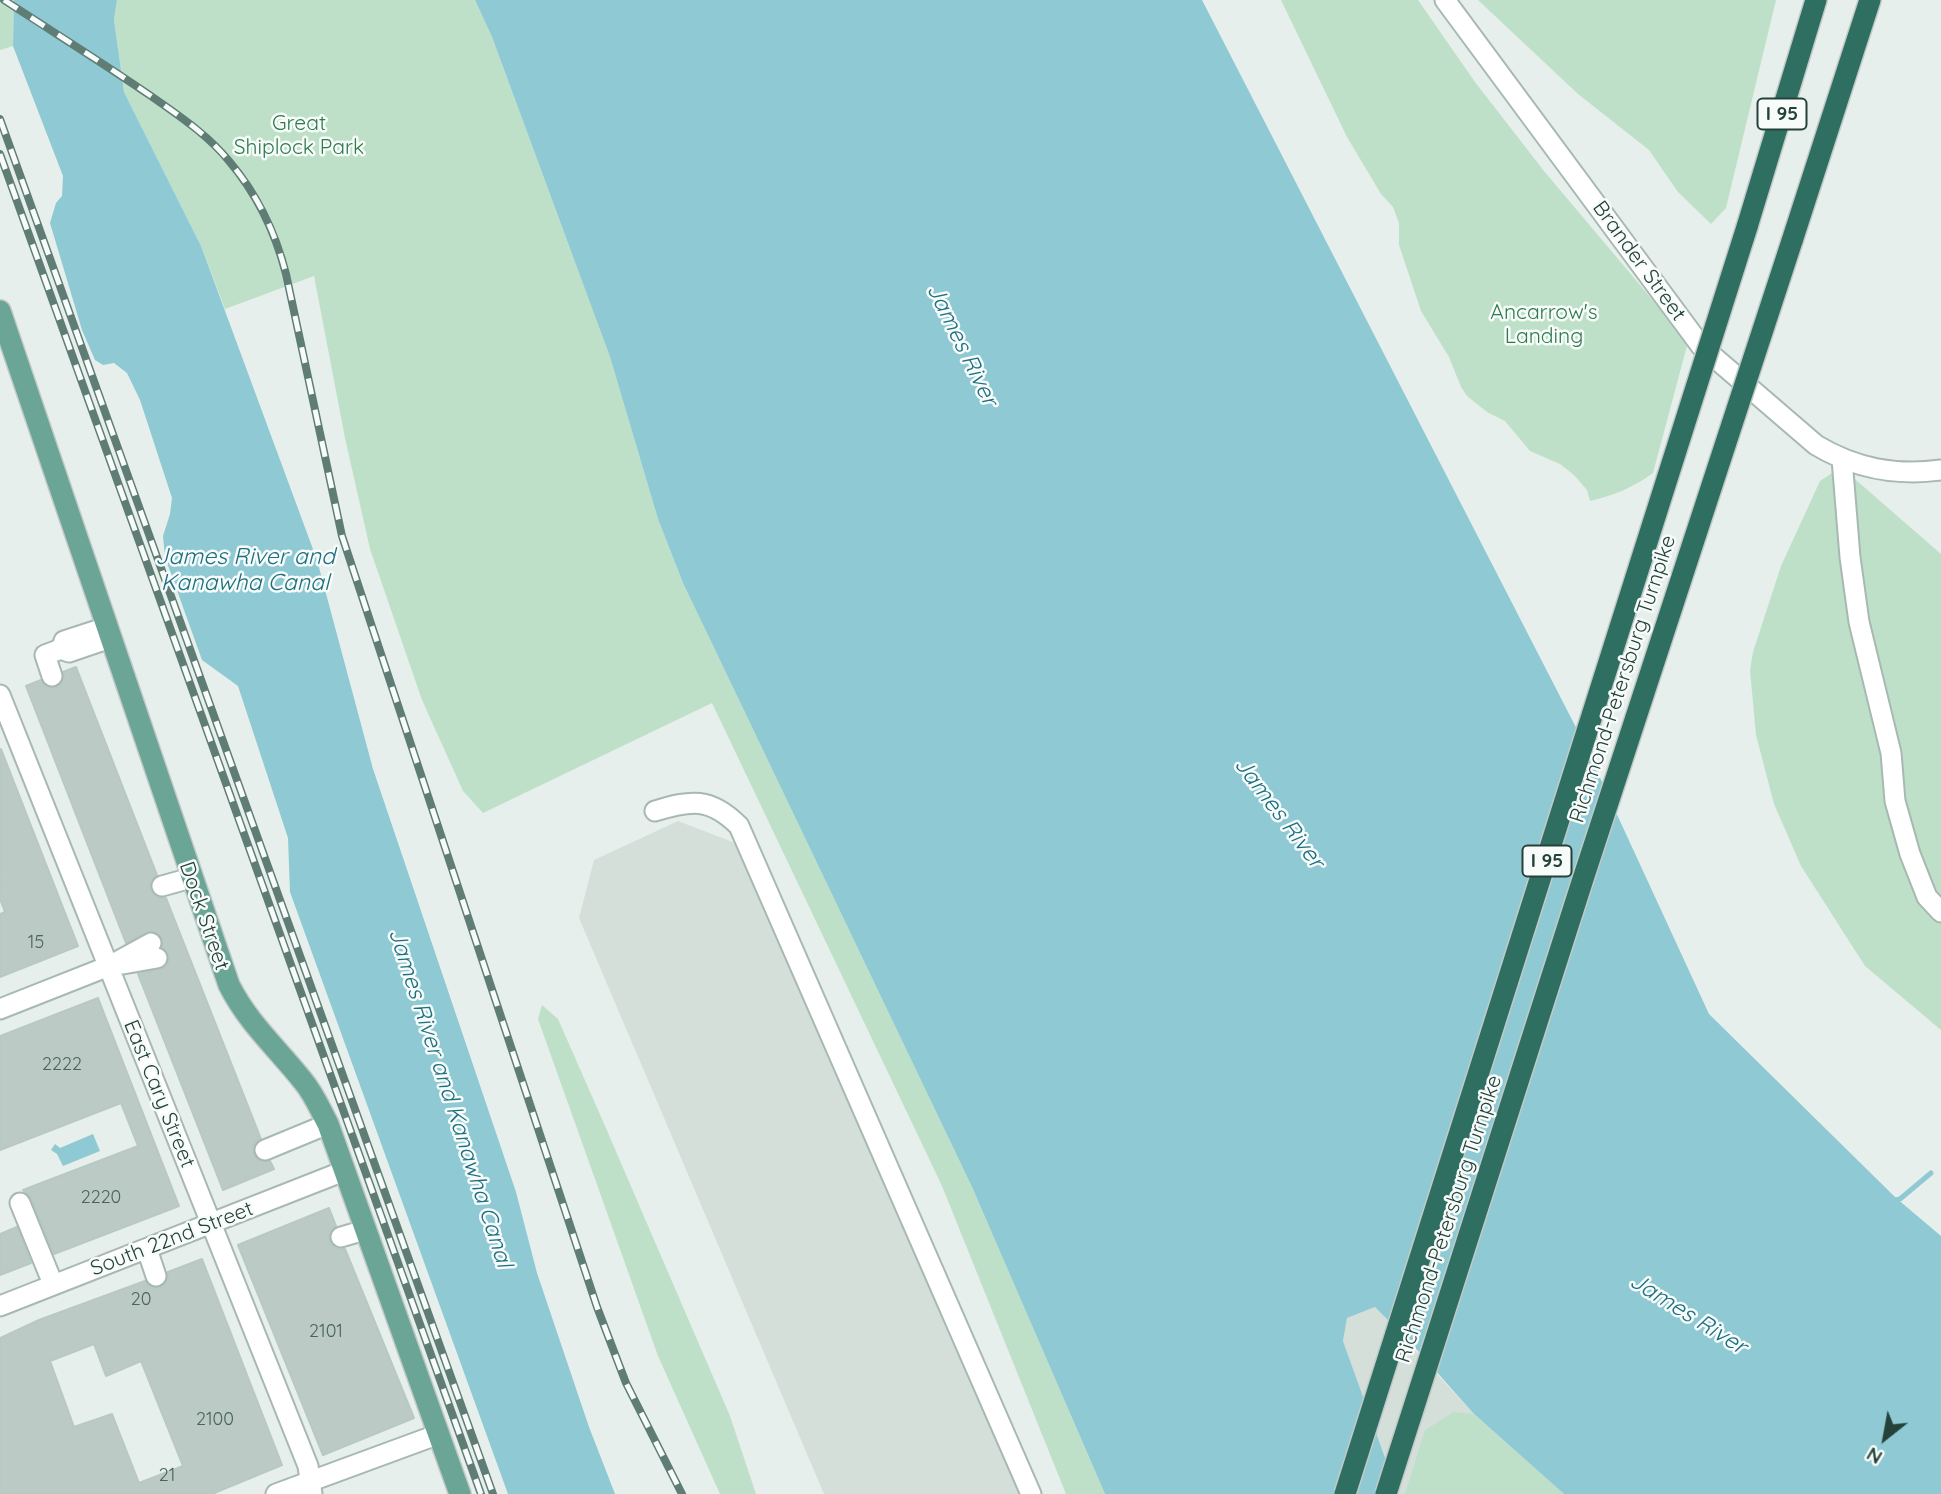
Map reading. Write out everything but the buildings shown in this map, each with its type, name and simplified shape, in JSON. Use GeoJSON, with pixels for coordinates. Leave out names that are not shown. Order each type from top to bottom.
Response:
{"type":"FeatureCollection","features":[{"type":"Feature","properties":{"kind":"highway","name":"Richmond-Petersburg Turnpike"},"geometry":{"type":"LineString","coordinates":[[1345,1494],[1747,227],[1816,0]]}},
{"type":"Feature","properties":{"kind":"highway","name":"Richmond-Petersburg Turnpike"},"geometry":{"type":"LineString","coordinates":[[1386,1494],[1583,879],[1870,0]]}},
{"type":"Feature","properties":{"kind":"highway"},"geometry":{"type":"LineString","coordinates":[[1822,150],[1882,0]]}},
{"type":"Feature","properties":{"kind":"main road","name":"Dock Street"},"geometry":{"type":"LineString","coordinates":[[0,311],[225,974],[240,1007],[303,1080],[328,1124],[460,1494]]}},
{"type":"Feature","properties":{"kind":"street","name":"Brander Street"},"geometry":{"type":"LineString","coordinates":[[1445,0],[1701,346],[1816,445],[1842,459],[1879,470],[1922,473],[1941,470]]}},
{"type":"Feature","properties":{"kind":"street"},"geometry":{"type":"LineString","coordinates":[[1842,459],[1850,557],[1859,622],[1891,753],[1895,801],[1910,854],[1927,897],[1941,912]]}},
{"type":"Feature","properties":{"kind":"street"},"geometry":{"type":"LineString","coordinates":[[52,676],[45,655],[61,649],[69,652],[108,632]]}},
{"type":"Feature","properties":{"kind":"street","name":"East Cary Street"},"geometry":{"type":"LineString","coordinates":[[1,702],[308,1466],[312,1487]]}},
{"type":"Feature","properties":{"kind":"street"},"geometry":{"type":"LineString","coordinates":[[654,811],[685,802],[708,804],[725,812],[744,834],[1031,1494]]}},
{"type":"Feature","properties":{"kind":"street"},"geometry":{"type":"LineString","coordinates":[[162,886],[191,878]]}},
{"type":"Feature","properties":{"kind":"street"},"geometry":{"type":"LineString","coordinates":[[0,1009],[108,966],[154,951]]}},
{"type":"Feature","properties":{"kind":"street"},"geometry":{"type":"LineString","coordinates":[[265,1150],[328,1124]]}},
{"type":"Feature","properties":{"kind":"street","name":"South 22nd Street"},"geometry":{"type":"LineString","coordinates":[[0,1306],[344,1171]]}},
{"type":"Feature","properties":{"kind":"street"},"geometry":{"type":"LineString","coordinates":[[20,1203],[53,1284]]}},
{"type":"Feature","properties":{"kind":"street"},"geometry":{"type":"LineString","coordinates":[[341,1237],[365,1230]]}},
{"type":"Feature","properties":{"kind":"street"},"geometry":{"type":"LineString","coordinates":[[147,1249],[156,1276]]}},
{"type":"Feature","properties":{"kind":"street"},"geometry":{"type":"LineString","coordinates":[[276,1494],[312,1487],[439,1434]]}},
{"type":"Feature","properties":{"kind":"shaded area"},"geometry":{"type":"Polygon","coordinates":[[[678,821],[743,846],[1021,1494],[824,1494],[579,918],[594,860],[678,821]]]}},
{"type":"Feature","properties":{"kind":"shaded area"},"geometry":{"type":"Polygon","coordinates":[[[1375,1307],[1474,1414],[1564,1494],[1398,1494],[1343,1341],[1347,1318],[1375,1307]]]}},
{"type":"Feature","properties":{"kind":"green space"},"geometry":{"type":"Polygon","coordinates":[[[0,0],[14,0],[13,46],[0,50],[0,0]]]}},
{"type":"Feature","properties":{"kind":"green space","name":"Great Shiplock Park"},"geometry":{"type":"Polygon","coordinates":[[[117,0],[475,0],[492,37],[610,357],[658,519],[683,583],[972,1187],[1105,1494],[1066,1494],[942,1186],[712,703],[483,813],[463,791],[422,700],[370,549],[345,438],[314,276],[225,309],[201,246],[124,92],[114,20],[117,0]]]}},
{"type":"Feature","properties":{"kind":"green space","name":"Ancarrow's Landing"},"geometry":{"type":"Polygon","coordinates":[[[1281,0],[1418,0],[1475,82],[1544,171],[1688,342],[1653,473],[1623,490],[1590,501],[1587,490],[1574,475],[1560,464],[1530,451],[1505,421],[1487,412],[1467,396],[1449,357],[1421,311],[1399,245],[1399,223],[1393,207],[1381,194],[1347,137],[1281,0]]]}},
{"type":"Feature","properties":{"kind":"green space"},"geometry":{"type":"Polygon","coordinates":[[[1478,0],[1776,0],[1726,208],[1711,224],[1678,192],[1649,150],[1578,94],[1478,0]]]}},
{"type":"Feature","properties":{"kind":"green space"},"geometry":{"type":"Polygon","coordinates":[[[1841,467],[1941,554],[1941,1030],[1865,966],[1801,866],[1774,804],[1756,735],[1750,670],[1753,652],[1781,566],[1820,481],[1841,467]]]}},
{"type":"Feature","properties":{"kind":"green space"},"geometry":{"type":"Polygon","coordinates":[[[542,1005],[558,1019],[602,1119],[730,1416],[756,1494],[720,1494],[658,1356],[538,1019],[542,1005]]]}},
{"type":"Feature","properties":{"kind":"green space"},"geometry":{"type":"Polygon","coordinates":[[[1454,1412],[1473,1414],[1564,1494],[1405,1494],[1425,1430],[1454,1412]]]}},
{"type":"Feature","properties":{"kind":"water","name":"James River and Kanawha Canal"},"geometry":{"type":"Polygon","coordinates":[[[14,0],[117,0],[114,20],[124,92],[201,246],[317,560],[373,769],[516,1192],[537,1273],[589,1427],[615,1494],[508,1494],[290,892],[288,838],[238,686],[202,660],[165,557],[163,536],[172,498],[140,400],[127,373],[114,363],[103,365],[95,360],[82,330],[50,223],[56,203],[62,196],[63,176],[13,46],[14,0]]]}},
{"type":"Feature","properties":{"kind":"water","name":"James River"},"geometry":{"type":"Polygon","coordinates":[[[475,0],[1202,0],[1584,743],[1709,1014],[1896,1198],[1941,1236],[1941,1494],[1564,1494],[1474,1414],[1375,1307],[1347,1318],[1343,1341],[1398,1494],[1105,1494],[972,1187],[683,583],[658,519],[610,357],[492,37],[475,0]]]}},
{"type":"Feature","properties":{"kind":"water"},"geometry":{"type":"Polygon","coordinates":[[[93,1134],[100,1151],[63,1166],[57,1154],[51,1150],[55,1144],[60,1148],[93,1134]]]}},
{"type":"Feature","properties":{"kind":"waterway"},"geometry":{"type":"LineString","coordinates":[[1891,1201],[1900,1199],[1931,1173]]}},
{"type":"Feature","properties":{"kind":"railway"},"geometry":{"type":"LineString","coordinates":[[4,0],[133,84],[202,134],[239,174],[271,228],[286,274],[342,536],[597,1307],[626,1383],[682,1494]]}},
{"type":"Feature","properties":{"kind":"railway"},"geometry":{"type":"LineString","coordinates":[[0,119],[493,1494]]}},
{"type":"Feature","properties":{"kind":"railway"},"geometry":{"type":"LineString","coordinates":[[0,154],[481,1494]]}}]}
